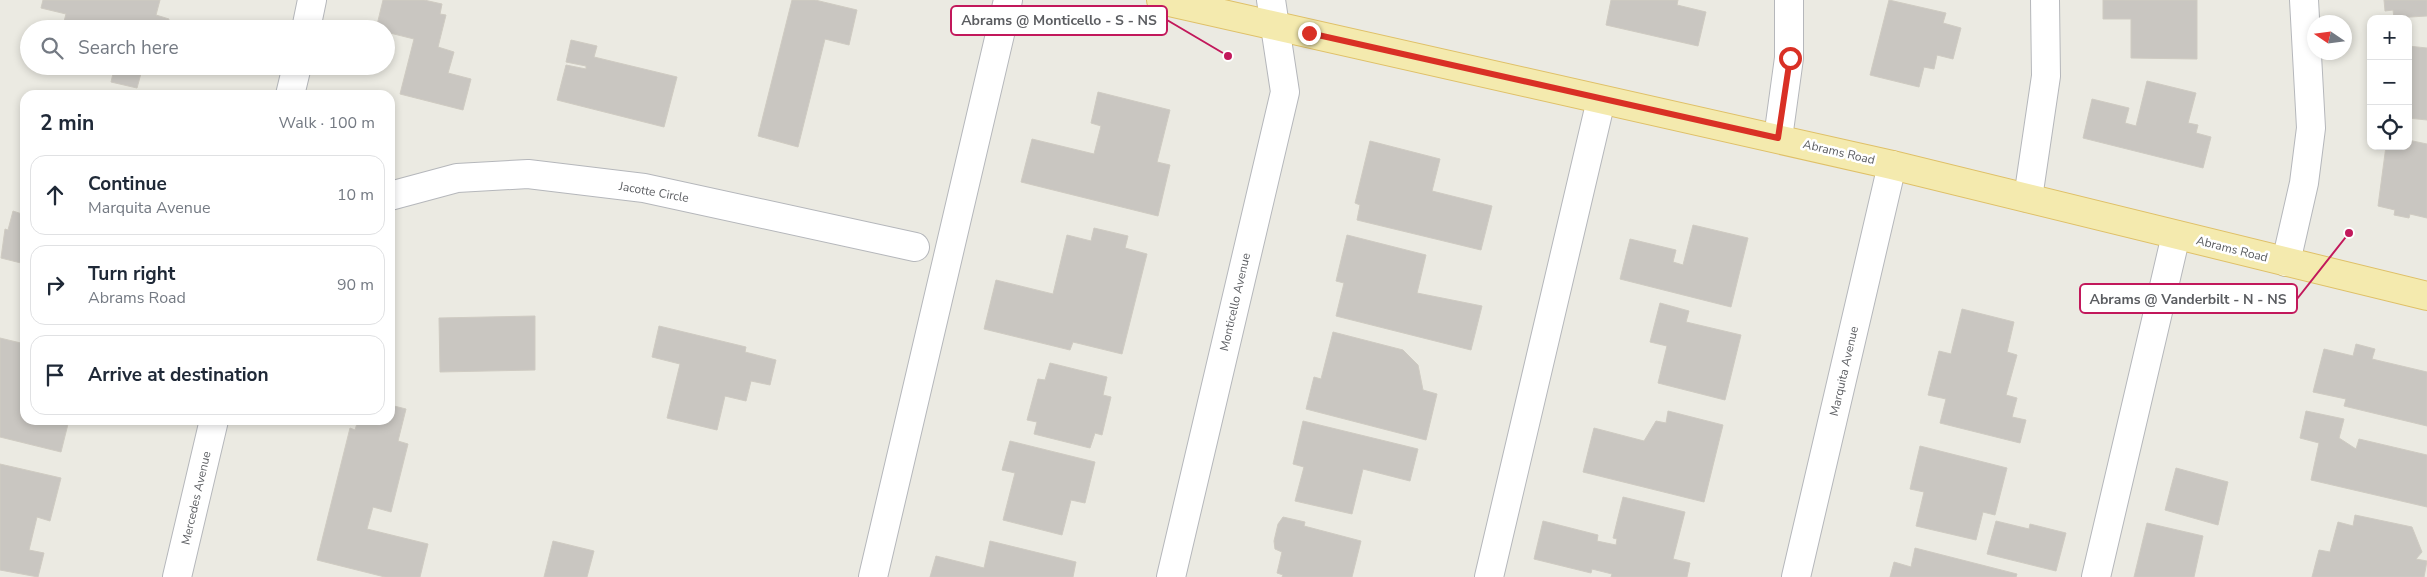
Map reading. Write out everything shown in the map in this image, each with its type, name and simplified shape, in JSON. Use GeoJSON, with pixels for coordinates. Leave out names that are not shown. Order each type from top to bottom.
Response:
{"type":"FeatureCollection","features":[{"type":"Feature","properties":{"kind":"main road","name":"Abrams Road"},"geometry":{"type":"LineString","coordinates":[[1160,0],[1273,13],[1602,100],[1892,165],[2427,296]]}},
{"type":"Feature","properties":{"kind":"street"},"geometry":{"type":"LineString","coordinates":[[308,20],[312,0]]}},
{"type":"Feature","properties":{"kind":"street"},"geometry":{"type":"LineString","coordinates":[[873,577],[1008,0]]}},
{"type":"Feature","properties":{"kind":"street"},"geometry":{"type":"LineString","coordinates":[[1778,138],[1790,58],[1789,0]]}},
{"type":"Feature","properties":{"kind":"street"},"geometry":{"type":"LineString","coordinates":[[2028,198],[2046,76],[2045,0]]}},
{"type":"Feature","properties":{"kind":"street"},"geometry":{"type":"LineString","coordinates":[[2286,262],[2304,183],[2310,128],[2304,0]]}},
{"type":"Feature","properties":{"kind":"street","name":"Monticello Avenue"},"geometry":{"type":"LineString","coordinates":[[1171,577],[1285,92],[1273,13]]}},
{"type":"Feature","properties":{"kind":"street"},"geometry":{"type":"LineString","coordinates":[[291,90],[295,75]]}},
{"type":"Feature","properties":{"kind":"street"},"geometry":{"type":"LineString","coordinates":[[1489,577],[1602,100]]}},
{"type":"Feature","properties":{"kind":"street","name":"Marquita Avenue"},"geometry":{"type":"LineString","coordinates":[[1796,577],[1892,165]]}},
{"type":"Feature","properties":{"kind":"street","name":"Jacotte Circle"},"geometry":{"type":"LineString","coordinates":[[395,195],[457,178],[528,174],[644,188],[915,247]]}},
{"type":"Feature","properties":{"kind":"street"},"geometry":{"type":"LineString","coordinates":[[2096,577],[2176,235]]}},
{"type":"Feature","properties":{"kind":"street","name":"Mercedes Avenue"},"geometry":{"type":"LineString","coordinates":[[177,577],[213,425]]}},
{"type":"Feature","properties":{"kind":"building"},"geometry":{"type":"Polygon","coordinates":[[[43,0],[160,0],[156,15],[169,19],[64,20],[66,14],[41,8],[43,0]]]}},
{"type":"Feature","properties":{"kind":"building"},"geometry":{"type":"Polygon","coordinates":[[[383,0],[424,0],[442,4],[440,14],[446,15],[438,47],[454,52],[448,73],[471,79],[463,110],[400,94],[414,39],[395,34],[395,20],[378,20],[383,0]]]}},
{"type":"Feature","properties":{"kind":"building"},"geometry":{"type":"Polygon","coordinates":[[[792,0],[815,0],[857,10],[849,45],[825,39],[798,147],[758,136],[792,0]]]}},
{"type":"Feature","properties":{"kind":"building"},"geometry":{"type":"Polygon","coordinates":[[[1611,0],[1678,0],[1677,5],[1706,12],[1698,46],[1606,25],[1611,0]]]}},
{"type":"Feature","properties":{"kind":"building"},"geometry":{"type":"Polygon","coordinates":[[[1889,0],[1946,13],[1943,23],[1961,28],[1953,59],[1937,55],[1934,69],[1924,67],[1919,87],[1870,75],[1889,0]]]}},
{"type":"Feature","properties":{"kind":"building"},"geometry":{"type":"Polygon","coordinates":[[[2103,0],[2197,0],[2197,59],[2131,58],[2131,19],[2103,19],[2103,0]]]}},
{"type":"Feature","properties":{"kind":"building"},"geometry":{"type":"Polygon","coordinates":[[[2384,0],[2427,0],[2427,16],[2394,15],[2393,10],[2385,11],[2384,0]]]}},
{"type":"Feature","properties":{"kind":"building"},"geometry":{"type":"Polygon","coordinates":[[[571,40],[597,46],[594,57],[677,77],[664,127],[557,100],[566,65],[586,69],[586,66],[566,62],[571,40]]]}},
{"type":"Feature","properties":{"kind":"building"},"geometry":{"type":"Polygon","coordinates":[[[2412,46],[2427,48],[2427,120],[2412,118],[2412,46]]]}},
{"type":"Feature","properties":{"kind":"building"},"geometry":{"type":"Polygon","coordinates":[[[113,75],[141,75],[137,88],[111,82],[113,75]]]}},
{"type":"Feature","properties":{"kind":"building"},"geometry":{"type":"Polygon","coordinates":[[[2147,81],[2196,93],[2188,123],[2198,125],[2196,133],[2211,137],[2203,168],[2083,138],[2092,99],[2129,108],[2125,123],[2136,126],[2147,81]]]}},
{"type":"Feature","properties":{"kind":"building"},"geometry":{"type":"Polygon","coordinates":[[[1098,92],[1170,110],[1157,162],[1170,165],[1158,216],[1021,182],[1032,139],[1094,154],[1101,126],[1091,123],[1098,92]]]}},
{"type":"Feature","properties":{"kind":"building"},"geometry":{"type":"Polygon","coordinates":[[[1370,141],[1440,159],[1432,191],[1492,206],[1481,250],[1357,220],[1360,205],[1355,203],[1370,141]]]}},
{"type":"Feature","properties":{"kind":"building"},"geometry":{"type":"Polygon","coordinates":[[[2412,141],[2427,144],[2427,218],[2410,214],[2409,218],[2394,215],[2395,210],[2378,206],[2385,150],[2412,150],[2412,141]]]}},
{"type":"Feature","properties":{"kind":"building"},"geometry":{"type":"Polygon","coordinates":[[[13,211],[20,213],[20,263],[1,258],[5,229],[8,230],[13,211]]]}},
{"type":"Feature","properties":{"kind":"building"},"geometry":{"type":"Polygon","coordinates":[[[1693,225],[1748,238],[1731,307],[1620,279],[1630,239],[1676,250],[1673,262],[1683,265],[1693,225]]]}},
{"type":"Feature","properties":{"kind":"building"},"geometry":{"type":"Polygon","coordinates":[[[1094,228],[1128,236],[1125,248],[1147,254],[1122,354],[1073,342],[1070,350],[984,329],[996,280],[1053,294],[1067,235],[1091,241],[1094,228]]]}},
{"type":"Feature","properties":{"kind":"building"},"geometry":{"type":"Polygon","coordinates":[[[1347,235],[1426,255],[1417,293],[1482,306],[1471,350],[1336,316],[1344,283],[1336,281],[1347,235]]]}},
{"type":"Feature","properties":{"kind":"building"},"geometry":{"type":"Polygon","coordinates":[[[1660,303],[1689,311],[1686,322],[1741,335],[1725,400],[1658,383],[1667,346],[1650,342],[1660,303]]]}},
{"type":"Feature","properties":{"kind":"building"},"geometry":{"type":"Polygon","coordinates":[[[1962,309],[2014,322],[2007,352],[2017,355],[2006,395],[2017,398],[2012,417],[2026,420],[2020,443],[1940,423],[1946,399],[1928,395],[1939,351],[1951,354],[1962,309]]]}},
{"type":"Feature","properties":{"kind":"building"},"geometry":{"type":"Polygon","coordinates":[[[535,316],[535,370],[440,372],[439,318],[535,316]]]}},
{"type":"Feature","properties":{"kind":"building"},"geometry":{"type":"Polygon","coordinates":[[[659,326],[746,347],[745,352],[776,360],[770,385],[751,381],[746,401],[725,396],[717,430],[667,418],[680,364],[652,357],[659,326]]]}},
{"type":"Feature","properties":{"kind":"building"},"geometry":{"type":"Polygon","coordinates":[[[1333,332],[1403,350],[1418,365],[1423,390],[1437,394],[1426,440],[1306,409],[1314,377],[1321,379],[1333,332]]]}},
{"type":"Feature","properties":{"kind":"building"},"geometry":{"type":"Polygon","coordinates":[[[0,338],[20,343],[20,425],[68,425],[61,452],[0,437],[0,338]]]}},
{"type":"Feature","properties":{"kind":"building"},"geometry":{"type":"Polygon","coordinates":[[[2356,344],[2375,349],[2372,359],[2427,372],[2427,426],[2344,406],[2346,399],[2313,392],[2324,349],[2353,356],[2356,344]]]}},
{"type":"Feature","properties":{"kind":"building"},"geometry":{"type":"Polygon","coordinates":[[[1050,363],[1107,377],[1103,395],[1111,397],[1102,435],[1095,433],[1090,448],[1034,434],[1037,422],[1027,420],[1038,379],[1045,380],[1050,363]]]}},
{"type":"Feature","properties":{"kind":"building"},"geometry":{"type":"Polygon","coordinates":[[[395,406],[406,409],[398,441],[408,444],[391,512],[373,507],[367,529],[428,544],[420,577],[385,577],[317,560],[350,428],[355,430],[356,425],[395,425],[395,406]]]}},
{"type":"Feature","properties":{"kind":"building"},"geometry":{"type":"Polygon","coordinates":[[[1668,411],[1723,425],[1704,502],[1583,472],[1594,428],[1644,441],[1656,421],[1666,423],[1668,411]]]}},
{"type":"Feature","properties":{"kind":"building"},"geometry":{"type":"Polygon","coordinates":[[[2306,411],[2344,419],[2339,438],[2356,449],[2359,439],[2427,455],[2427,507],[2311,480],[2319,443],[2300,438],[2306,411]]]}},
{"type":"Feature","properties":{"kind":"building"},"geometry":{"type":"Polygon","coordinates":[[[1303,421],[1418,449],[1410,481],[1363,469],[1352,514],[1295,501],[1304,467],[1293,464],[1303,421]]]}},
{"type":"Feature","properties":{"kind":"building"},"geometry":{"type":"Polygon","coordinates":[[[1010,441],[1095,462],[1085,503],[1071,500],[1062,535],[1003,520],[1015,473],[1002,470],[1010,441]]]}},
{"type":"Feature","properties":{"kind":"building"},"geometry":{"type":"Polygon","coordinates":[[[1920,446],[2007,468],[1995,515],[1983,512],[1976,540],[1916,526],[1924,492],[1910,489],[1920,446]]]}},
{"type":"Feature","properties":{"kind":"building"},"geometry":{"type":"Polygon","coordinates":[[[0,464],[61,478],[50,521],[37,517],[29,550],[44,553],[38,577],[0,570],[0,464]]]}},
{"type":"Feature","properties":{"kind":"building"},"geometry":{"type":"Polygon","coordinates":[[[2176,468],[2228,482],[2218,525],[2165,510],[2176,468]]]}},
{"type":"Feature","properties":{"kind":"building"},"geometry":{"type":"Polygon","coordinates":[[[1623,497],[1685,512],[1673,559],[1690,563],[1687,577],[1611,577],[1612,574],[1592,569],[1591,573],[1534,559],[1543,521],[1598,535],[1597,541],[1616,545],[1617,539],[1613,538],[1623,497]]]}},
{"type":"Feature","properties":{"kind":"building"},"geometry":{"type":"Polygon","coordinates":[[[2355,515],[2412,527],[2422,552],[2416,559],[2427,561],[2424,577],[2312,577],[2319,550],[2330,552],[2338,522],[2353,526],[2355,515]]]}},
{"type":"Feature","properties":{"kind":"building"},"geometry":{"type":"Polygon","coordinates":[[[1283,517],[1305,522],[1304,526],[1361,541],[1352,577],[1282,577],[1283,575],[1277,573],[1282,552],[1275,549],[1274,541],[1278,524],[1283,517]]]}},
{"type":"Feature","properties":{"kind":"building"},"geometry":{"type":"Polygon","coordinates":[[[1996,521],[2029,529],[2030,524],[2066,533],[2056,571],[1987,554],[1996,521]]]}},
{"type":"Feature","properties":{"kind":"building"},"geometry":{"type":"Polygon","coordinates":[[[2147,523],[2203,536],[2194,577],[2134,577],[2147,523]]]}},
{"type":"Feature","properties":{"kind":"building"},"geometry":{"type":"Polygon","coordinates":[[[553,541],[594,551],[587,577],[544,577],[553,541]]]}},
{"type":"Feature","properties":{"kind":"building"},"geometry":{"type":"Polygon","coordinates":[[[990,541],[1076,562],[1073,577],[930,577],[936,556],[984,568],[990,541]]]}},
{"type":"Feature","properties":{"kind":"building"},"geometry":{"type":"Polygon","coordinates":[[[1915,548],[2017,574],[2016,577],[1890,577],[1894,562],[1911,567],[1915,548]]]}},
{"type":"Feature","properties":{"kind":"place","name":"Abrams @ Monticello - S - NS"},"geometry":{"type":"Point","coordinates":[1228,56]}},
{"type":"Feature","properties":{"kind":"place","name":"Abrams @ Vanderbilt - N - NS"},"geometry":{"type":"Point","coordinates":[2349,233]}},
{"type":"Feature","properties":{"kind":"route"},"geometry":{"type":"LineString","coordinates":[[1309,33],[1778,138],[1790,58]]}}]}
